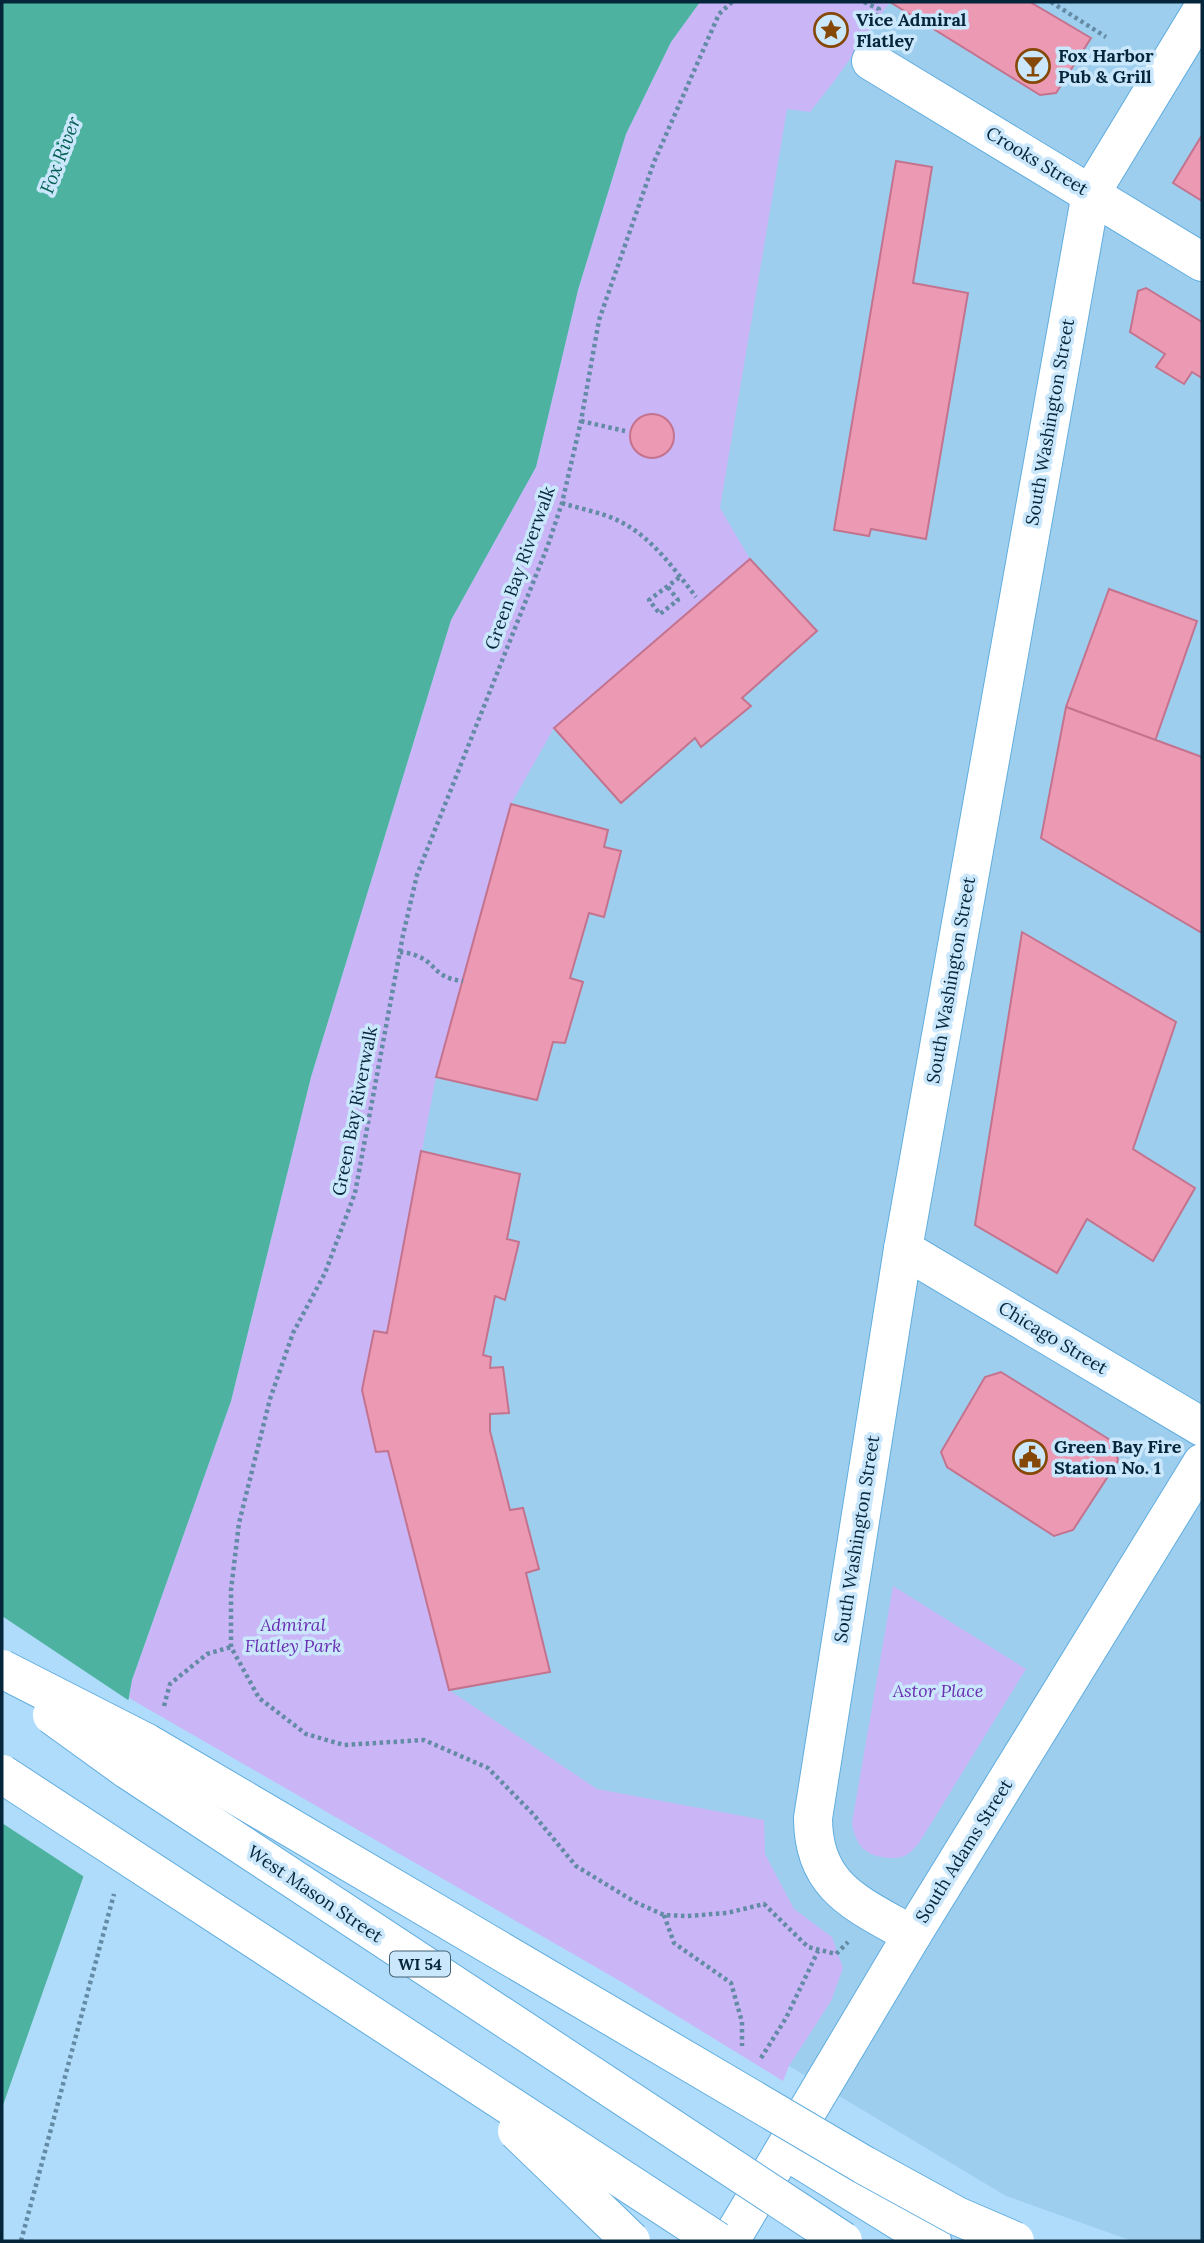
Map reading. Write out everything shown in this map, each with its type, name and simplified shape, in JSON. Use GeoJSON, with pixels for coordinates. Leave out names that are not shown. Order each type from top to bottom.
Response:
{"type":"FeatureCollection","features":[{"type":"Feature","properties":{"kind":"street","name":"South Washington Street"},"geometry":{"type":"LineString","coordinates":[[912,1936],[876,1915],[828,1878],[817,1858],[813,1818],[903,1249],[1091,193],[1202,10]]}},
{"type":"Feature","properties":{"kind":"street","name":"Crooks Street"},"geometry":{"type":"LineString","coordinates":[[871,61],[1202,262]]}},
{"type":"Feature","properties":{"kind":"street","name":"Chicago Street"},"geometry":{"type":"LineString","coordinates":[[903,1249],[1202,1427]]}},
{"type":"Feature","properties":{"kind":"street","name":"South Adams Street"},"geometry":{"type":"LineString","coordinates":[[730,2241],[912,1936],[1202,1463]]}},
{"type":"Feature","properties":{"kind":"street"},"geometry":{"type":"LineString","coordinates":[[2,1669],[147,1743],[864,2165],[957,2216],[1015,2241]]}},
{"type":"Feature","properties":{"kind":"street","name":"West Mason Street"},"geometry":{"type":"LineString","coordinates":[[2,1679],[128,1770],[843,2241]]}},
{"type":"Feature","properties":{"kind":"street"},"geometry":{"type":"LineString","coordinates":[[2,1774],[717,2241]]}},
{"type":"Feature","properties":{"kind":"street"},"geometry":{"type":"LineString","coordinates":[[452,2068],[631,2241]]}},
{"type":"Feature","properties":{"kind":"street"},"geometry":{"type":"LineString","coordinates":[[785,2150],[932,2241]]}},
{"type":"Feature","properties":{"kind":"path","name":"Green Bay Riverwalk"},"geometry":{"type":"LineString","coordinates":[[732,2],[719,14],[654,162],[599,320],[581,421],[562,503],[548,545],[417,875],[355,1193],[325,1273],[293,1333],[270,1399],[239,1523],[230,1590],[231,1647],[259,1698],[306,1734],[344,1745],[424,1740],[488,1768],[533,1814],[576,1866],[635,1902],[664,1915],[727,1913],[764,1903],[808,1947],[836,1954],[876,1915]]}},
{"type":"Feature","properties":{"kind":"path"},"geometry":{"type":"LineString","coordinates":[[1051,2],[1106,37]]}},
{"type":"Feature","properties":{"kind":"path"},"geometry":{"type":"LineString","coordinates":[[581,421],[625,431]]}},
{"type":"Feature","properties":{"kind":"path"},"geometry":{"type":"LineString","coordinates":[[562,503],[599,513],[628,526],[653,545],[696,597]]}},
{"type":"Feature","properties":{"kind":"path"},"geometry":{"type":"LineString","coordinates":[[668,587],[678,600],[660,614],[649,600],[681,578]]}},
{"type":"Feature","properties":{"kind":"path"},"geometry":{"type":"LineString","coordinates":[[400,952],[420,956],[449,980],[463,981]]}},
{"type":"Feature","properties":{"kind":"path"},"geometry":{"type":"LineString","coordinates":[[163,1711],[170,1684],[206,1654],[231,1647]]}},
{"type":"Feature","properties":{"kind":"path"},"geometry":{"type":"LineString","coordinates":[[21,2241],[117,1885]]}},
{"type":"Feature","properties":{"kind":"path"},"geometry":{"type":"LineString","coordinates":[[664,1915],[674,1943],[730,1983],[742,2022],[742,2059]]}},
{"type":"Feature","properties":{"kind":"shaded area"},"geometry":{"type":"Polygon","coordinates":[[[700,2],[1202,2],[1202,2241],[1132,2241],[1006,2196],[789,2066],[188,1521],[231,1401],[451,620],[578,290],[700,2]]]}},
{"type":"Feature","properties":{"kind":"green space","name":"Admiral Flatley Park"},"geometry":{"type":"Polygon","coordinates":[[[700,2],[890,2],[810,112],[787,109],[720,508],[750,559],[554,728],[511,804],[436,1077],[387,1333],[374,1332],[362,1390],[376,1452],[388,1451],[449,1690],[597,1789],[764,1820],[765,1854],[794,1909],[832,1937],[843,1968],[831,2001],[789,2066],[783,2081],[620,1981],[129,1698],[132,1680],[231,1401],[311,1077],[451,620],[536,467],[578,290],[626,134],[671,42],[700,2]]]}},
{"type":"Feature","properties":{"kind":"green space","name":"Astor Place"},"geometry":{"type":"Polygon","coordinates":[[[893,1586],[1026,1669],[919,1843],[898,1858],[868,1852],[859,1844],[852,1823],[893,1586]]]}},
{"type":"Feature","properties":{"kind":"water","name":"Fox River"},"geometry":{"type":"Polygon","coordinates":[[[2,2],[700,2],[671,42],[626,134],[578,290],[536,467],[451,620],[311,1077],[231,1401],[132,1680],[111,1798],[2,2108],[2,2]]]}},
{"type":"Feature","properties":{"kind":"pier"},"geometry":{"type":"Polygon","coordinates":[[[2,1616],[131,1702],[114,1799],[86,1878],[2,1823],[2,1616]]]}},
{"type":"Feature","properties":{"kind":"building","name":"Fox Harbor Pub & Grill"},"geometry":{"type":"Polygon","coordinates":[[[890,2],[1030,2],[1091,38],[1056,93],[1040,95],[890,2]]]}},
{"type":"Feature","properties":{"kind":"building"},"geometry":{"type":"Polygon","coordinates":[[[1202,135],[1202,201],[1173,183],[1202,135]]]}},
{"type":"Feature","properties":{"kind":"building"},"geometry":{"type":"Polygon","coordinates":[[[896,161],[932,167],[913,283],[968,293],[926,539],[871,529],[869,536],[834,530],[896,161]]]}},
{"type":"Feature","properties":{"kind":"building"},"geometry":{"type":"Polygon","coordinates":[[[1146,288],[1202,322],[1202,378],[1192,372],[1184,384],[1156,367],[1165,354],[1130,332],[1138,291],[1146,288]]]}},
{"type":"Feature","properties":{"kind":"building"},"geometry":{"type":"Polygon","coordinates":[[[652,414],[661,415],[668,420],[673,427],[673,445],[668,452],[661,457],[652,458],[643,457],[636,452],[631,445],[630,436],[631,427],[636,420],[643,415],[652,414]]]}},
{"type":"Feature","properties":{"kind":"building"},"geometry":{"type":"Polygon","coordinates":[[[750,559],[817,631],[742,698],[751,706],[701,747],[695,738],[621,803],[554,728],[750,559]]]}},
{"type":"Feature","properties":{"kind":"building"},"geometry":{"type":"Polygon","coordinates":[[[1109,589],[1197,621],[1155,741],[1066,707],[1109,589]]]}},
{"type":"Feature","properties":{"kind":"building"},"geometry":{"type":"Polygon","coordinates":[[[1066,707],[1202,757],[1202,933],[1041,838],[1066,707]]]}},
{"type":"Feature","properties":{"kind":"building"},"geometry":{"type":"Polygon","coordinates":[[[511,804],[608,830],[604,847],[621,851],[604,917],[589,913],[570,978],[583,982],[565,1043],[553,1042],[537,1100],[436,1077],[511,804]]]}},
{"type":"Feature","properties":{"kind":"building"},"geometry":{"type":"Polygon","coordinates":[[[1022,932],[1176,1022],[1133,1149],[1195,1188],[1153,1261],[1087,1219],[1057,1273],[975,1225],[1022,932]]]}},
{"type":"Feature","properties":{"kind":"building"},"geometry":{"type":"Polygon","coordinates":[[[421,1151],[520,1174],[507,1239],[519,1242],[505,1300],[495,1296],[483,1355],[491,1357],[490,1368],[503,1367],[509,1413],[490,1414],[490,1431],[510,1510],[523,1508],[539,1569],[526,1573],[550,1672],[449,1690],[388,1451],[376,1452],[362,1390],[374,1331],[387,1333],[421,1151]]]}},
{"type":"Feature","properties":{"kind":"building","name":"Green Bay Fire Station No. 1"},"geometry":{"type":"Polygon","coordinates":[[[1001,1372],[1115,1443],[1118,1461],[1073,1530],[1054,1536],[947,1467],[941,1452],[985,1377],[1001,1372]]]}},
{"type":"Feature","properties":{"kind":"place","name":"Vice Admiral Flatley"},"geometry":{"type":"Point","coordinates":[831,30]}},
{"type":"Feature","properties":{"kind":"place","name":"Fox Harbor Pub & Grill"},"geometry":{"type":"Point","coordinates":[1033,66]}},
{"type":"Feature","properties":{"kind":"place","name":"Green Bay Fire Station No. 1"},"geometry":{"type":"Point","coordinates":[1030,1457]}}]}
